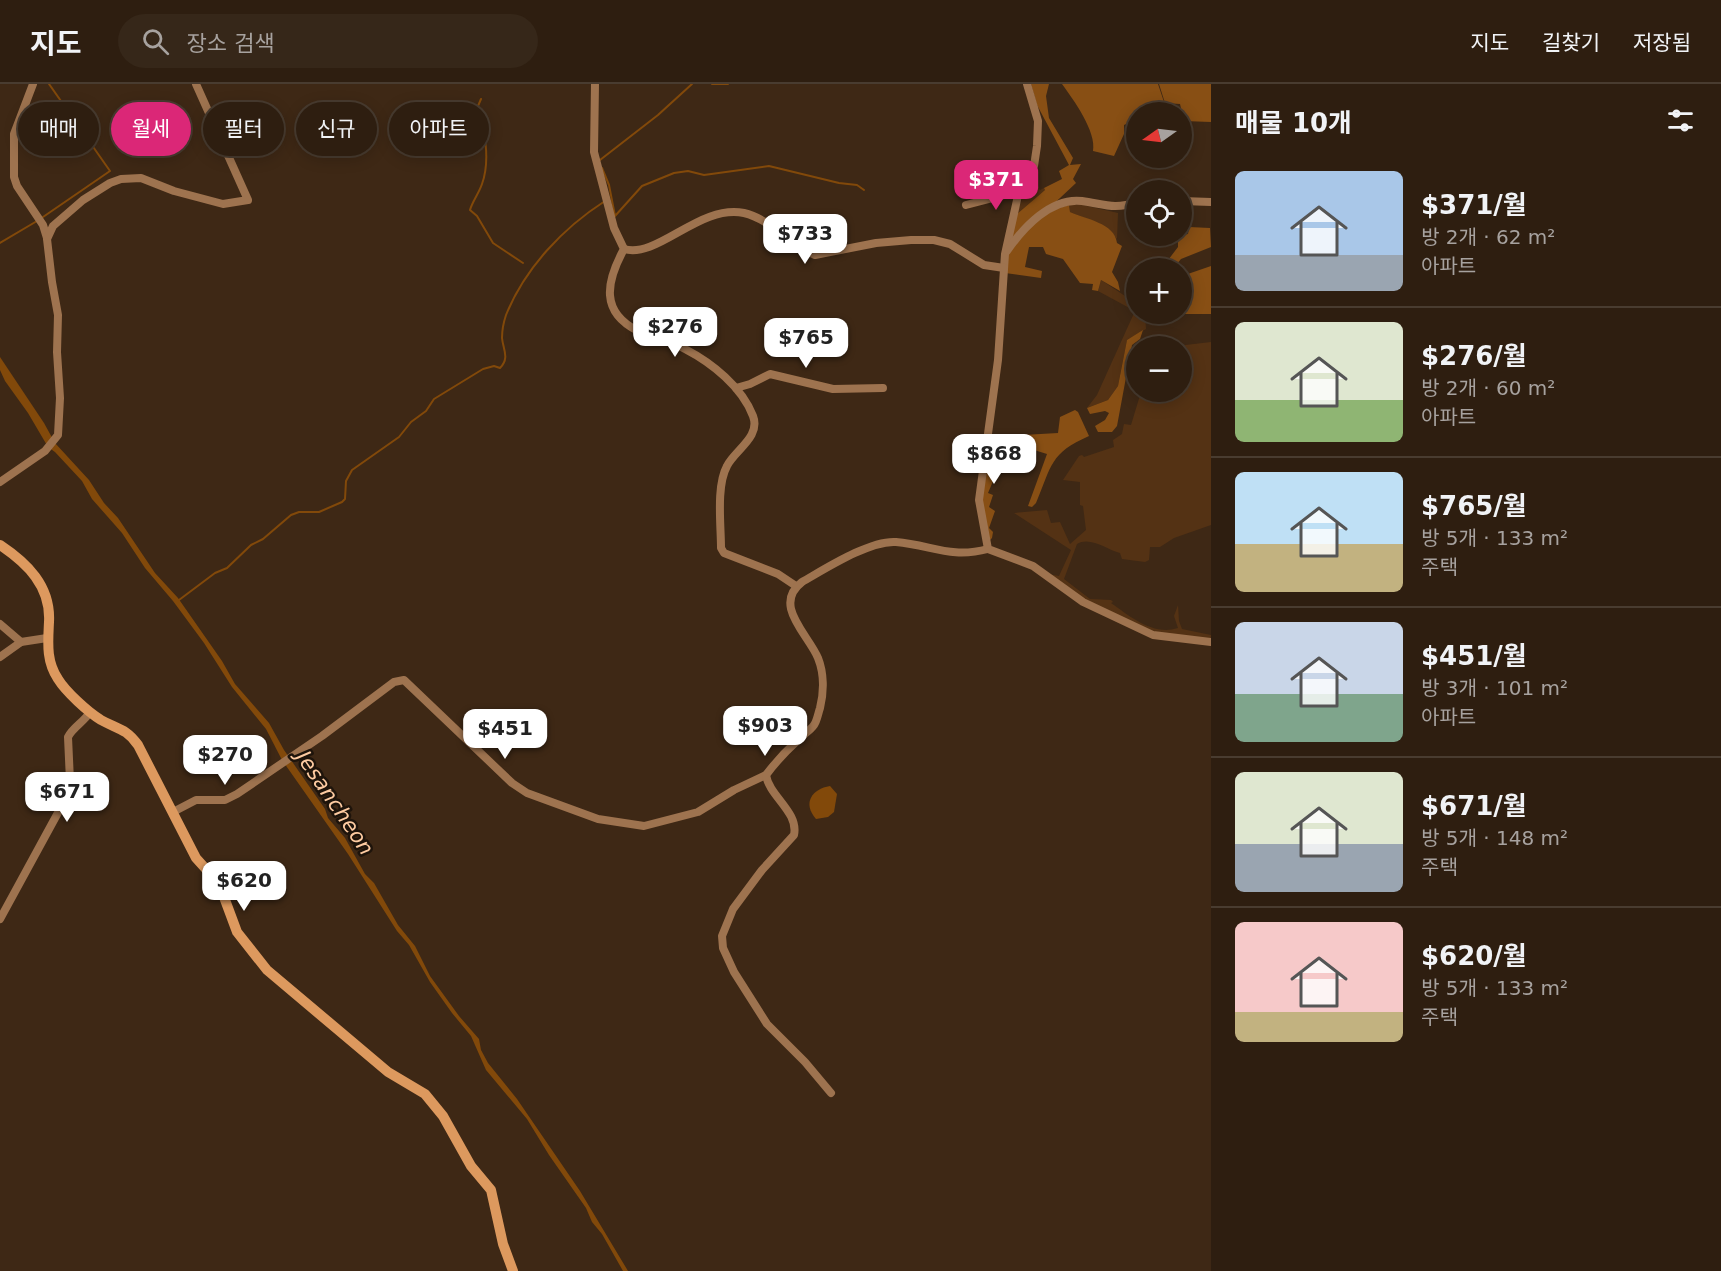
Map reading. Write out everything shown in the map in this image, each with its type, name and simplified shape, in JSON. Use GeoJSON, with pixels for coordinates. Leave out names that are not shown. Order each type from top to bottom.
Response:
{"type":"FeatureCollection","features":[{"type":"Feature","properties":{"kind":"street"},"geometry":{"type":"LineString","coordinates":[[0,482],[45,451],[54,441],[59,429],[58,315],[51,282],[47,239],[43,225],[17,186],[14,177],[14,134],[33,84]]}},
{"type":"Feature","properties":{"kind":"street"},"geometry":{"type":"LineString","coordinates":[[47,239],[53,226],[83,200],[110,183],[121,179],[141,178],[181,193],[223,204],[248,200],[196,84]]}},
{"type":"Feature","properties":{"kind":"street"},"geometry":{"type":"LineString","coordinates":[[595,84],[594,152],[614,228],[624,249]]}},
{"type":"Feature","properties":{"kind":"street"},"geometry":{"type":"LineString","coordinates":[[988,549],[979,500],[998,360],[1005,254],[1019,192],[1034,166],[1037,146],[1038,121],[1027,84]]}},
{"type":"Feature","properties":{"kind":"street"},"geometry":{"type":"LineString","coordinates":[[966,205],[1019,192]]}},
{"type":"Feature","properties":{"kind":"street"},"geometry":{"type":"LineString","coordinates":[[1005,254],[1034,220],[1055,206],[1079,200],[1113,207],[1126,206]]}},
{"type":"Feature","properties":{"kind":"street"},"geometry":{"type":"LineString","coordinates":[[1192,201],[1211,202]]}},
{"type":"Feature","properties":{"kind":"street"},"geometry":{"type":"LineString","coordinates":[[624,249],[632,251],[646,249],[688,225],[718,214],[736,212],[753,216],[764,222],[814,255],[876,243],[934,240],[950,244],[984,265],[1004,268]]}},
{"type":"Feature","properties":{"kind":"street"},"geometry":{"type":"LineString","coordinates":[[624,249],[608,289],[611,303],[617,314],[638,330],[657,336],[697,356],[736,388],[751,411],[755,422],[753,433],[729,462],[722,477],[721,548],[724,553],[778,574],[796,586]]}},
{"type":"Feature","properties":{"kind":"street"},"geometry":{"type":"LineString","coordinates":[[736,388],[770,374],[833,389],[882,388]]}},
{"type":"Feature","properties":{"kind":"street"},"geometry":{"type":"LineString","coordinates":[[173,812],[196,800],[229,798],[294,756],[394,682],[404,680],[512,783],[527,793],[598,819],[639,826],[657,824],[704,809],[734,790],[766,775],[796,741],[816,723],[822,699],[822,673],[818,659],[791,611],[790,596],[796,586],[850,556],[879,544],[895,542],[958,554],[988,549],[1033,566],[1083,602],[1148,633],[1159,637],[1211,642]]}},
{"type":"Feature","properties":{"kind":"street"},"geometry":{"type":"LineString","coordinates":[[0,545],[20,559],[40,583],[49,610],[47,638],[50,662],[57,678],[90,712],[101,720],[121,727],[133,738],[196,858],[221,889],[237,932],[267,970],[388,1072],[425,1094],[437,1107],[471,1166],[491,1190],[503,1244],[513,1271]]}},
{"type":"Feature","properties":{"kind":"street"},"geometry":{"type":"LineString","coordinates":[[0,624],[21,642]]}},
{"type":"Feature","properties":{"kind":"street"},"geometry":{"type":"LineString","coordinates":[[0,657],[21,642],[47,638]]}},
{"type":"Feature","properties":{"kind":"street"},"geometry":{"type":"LineString","coordinates":[[0,919],[66,798],[70,781],[68,737],[90,712]]}},
{"type":"Feature","properties":{"kind":"street"},"geometry":{"type":"LineString","coordinates":[[766,775],[771,788],[792,819],[795,830],[789,842],[762,870],[733,909],[723,931],[723,948],[734,972],[767,1024],[831,1094]]}},
{"type":"Feature","properties":{"kind":"shaded area"},"geometry":{"type":"Polygon","coordinates":[[[1031,84],[1049,84],[1046,96],[1049,118],[1073,158],[1070,165],[1081,164],[1073,179],[1076,183],[1010,245],[1017,214],[1045,190],[1044,188],[1062,179],[1059,171],[1069,165],[1037,105],[1031,84]]]}},
{"type":"Feature","properties":{"kind":"shaded area"},"geometry":{"type":"Polygon","coordinates":[[[1062,84],[1158,84],[1164,102],[1126,102],[1124,134],[1114,156],[1093,151],[1088,125],[1062,84]]]}},
{"type":"Feature","properties":{"kind":"shaded area"},"geometry":{"type":"Polygon","coordinates":[[[1159,84],[1211,84],[1211,122],[1192,121],[1192,102],[1165,102],[1159,84]]]}},
{"type":"Feature","properties":{"kind":"shaded area"},"geometry":{"type":"Polygon","coordinates":[[[1035,180],[1040,190],[1044,188],[1045,190],[1017,214],[1027,184],[1035,180]]]}},
{"type":"Feature","properties":{"kind":"shaded area"},"geometry":{"type":"Polygon","coordinates":[[[1069,205],[1083,205],[1118,213],[1117,239],[1101,226],[1070,212],[1069,205]]]}},
{"type":"Feature","properties":{"kind":"shaded area"},"geometry":{"type":"Polygon","coordinates":[[[1069,205],[1070,212],[1105,226],[1115,236],[1117,243],[1122,246],[1112,272],[1120,291],[1101,280],[1098,291],[1092,290],[1093,284],[1080,283],[1063,259],[1046,254],[1043,247],[1029,247],[1025,267],[1042,271],[1041,278],[1005,273],[1007,255],[1036,220],[1058,208],[1069,205]]]}},
{"type":"Feature","properties":{"kind":"shaded area"},"geometry":{"type":"Polygon","coordinates":[[[1192,227],[1210,228],[1211,247],[1184,258],[1170,258],[1178,247],[1192,246],[1192,227]]]}},
{"type":"Feature","properties":{"kind":"shaded area"},"geometry":{"type":"Polygon","coordinates":[[[1211,266],[1211,314],[1192,314],[1192,273],[1211,266]]]}},
{"type":"Feature","properties":{"kind":"shaded area"},"geometry":{"type":"Polygon","coordinates":[[[1101,280],[1126,297],[1126,306],[1098,291],[1101,280]]]}},
{"type":"Feature","properties":{"kind":"shaded area"},"geometry":{"type":"Polygon","coordinates":[[[1129,324],[1146,324],[1146,329],[1134,336],[1126,336],[1118,386],[1108,400],[1087,408],[1097,395],[1129,324]]]}},
{"type":"Feature","properties":{"kind":"shaded area"},"geometry":{"type":"Polygon","coordinates":[[[1143,330],[1141,336],[1133,336],[1143,330]]]}},
{"type":"Feature","properties":{"kind":"shaded area"},"geometry":{"type":"Polygon","coordinates":[[[1211,342],[1211,525],[1174,538],[1160,547],[1150,547],[1149,560],[1145,562],[1122,559],[1120,553],[1093,543],[1082,542],[1077,544],[1064,579],[1090,599],[1111,600],[1113,602],[1111,603],[1134,619],[1151,627],[1169,630],[1178,628],[1174,616],[1178,605],[1182,629],[1211,635],[1211,640],[1160,635],[1091,604],[1048,574],[1059,576],[1071,550],[1014,513],[1047,510],[1051,523],[1060,522],[1070,544],[1086,530],[1083,506],[1080,505],[1080,482],[1063,480],[1079,456],[1084,457],[1114,447],[1113,440],[1122,434],[1124,424],[1131,425],[1138,402],[1192,402],[1192,344],[1211,342]]]}},
{"type":"Feature","properties":{"kind":"shaded area"},"geometry":{"type":"Polygon","coordinates":[[[1126,345],[1126,377],[1117,426],[1112,432],[1098,432],[1095,426],[1105,420],[1109,413],[1105,411],[1090,414],[1087,408],[1108,400],[1118,386],[1126,345]]]}},
{"type":"Feature","properties":{"kind":"shaded area"},"geometry":{"type":"Polygon","coordinates":[[[0,357],[55,443],[89,480],[155,573],[178,598],[222,661],[235,684],[269,723],[284,750],[325,809],[328,818],[345,838],[365,874],[374,883],[398,925],[415,946],[430,976],[479,1039],[481,1050],[488,1063],[517,1099],[580,1191],[628,1271],[623,1271],[602,1234],[592,1222],[586,1208],[527,1119],[486,1070],[471,1036],[430,982],[409,945],[397,931],[348,854],[282,760],[266,729],[232,687],[204,643],[145,568],[122,533],[92,499],[82,481],[48,447],[28,413],[5,381],[0,370],[0,357]]]}},
{"type":"Feature","properties":{"kind":"shaded area"},"geometry":{"type":"Polygon","coordinates":[[[1075,410],[1089,436],[1076,442],[1059,455],[1032,507],[1028,506],[1047,454],[1034,450],[1033,454],[1012,449],[1007,461],[1002,460],[988,493],[993,495],[989,507],[995,511],[989,528],[993,532],[992,538],[988,542],[981,500],[988,454],[1023,435],[1058,433],[1060,417],[1075,410]]]}},
{"type":"Feature","properties":{"kind":"shaded area"},"geometry":{"type":"Polygon","coordinates":[[[830,786],[837,794],[834,812],[828,817],[816,819],[810,808],[811,798],[818,790],[830,786]]]}},
{"type":"Feature","properties":{"kind":"waterway"},"geometry":{"type":"LineString","coordinates":[[43,217],[110,171],[49,84]]}},
{"type":"Feature","properties":{"kind":"waterway"},"geometry":{"type":"LineString","coordinates":[[600,160],[658,115],[692,84]]}},
{"type":"Feature","properties":{"kind":"waterway"},"geometry":{"type":"LineString","coordinates":[[712,84],[728,84]]}},
{"type":"Feature","properties":{"kind":"waterway"},"geometry":{"type":"LineString","coordinates":[[481,99],[478,106],[484,135],[486,165],[482,184],[470,210],[477,216],[493,243],[523,263]]}},
{"type":"Feature","properties":{"kind":"waterway"},"geometry":{"type":"LineString","coordinates":[[602,168],[609,185],[615,216],[642,186],[674,173],[688,171],[704,175],[769,166],[839,183],[857,185],[864,190]]}},
{"type":"Feature","properties":{"kind":"waterway"},"geometry":{"type":"LineString","coordinates":[[179,600],[215,573],[227,568],[251,545],[263,539],[291,515],[299,512],[319,512],[342,502],[345,499],[346,481],[352,470],[399,437],[411,422],[426,411],[434,399],[483,369],[494,366],[500,368],[505,361],[502,338],[505,317],[524,281],[547,250],[560,237],[605,201]]}},
{"type":"Feature","properties":{"kind":"waterway"},"geometry":{"type":"LineString","coordinates":[[0,243],[37,221]]}},
{"type":"Feature","properties":{"kind":"water label","name":"Jesancheon"},"geometry":{"type":"Point","coordinates":[335,803]}}]}
